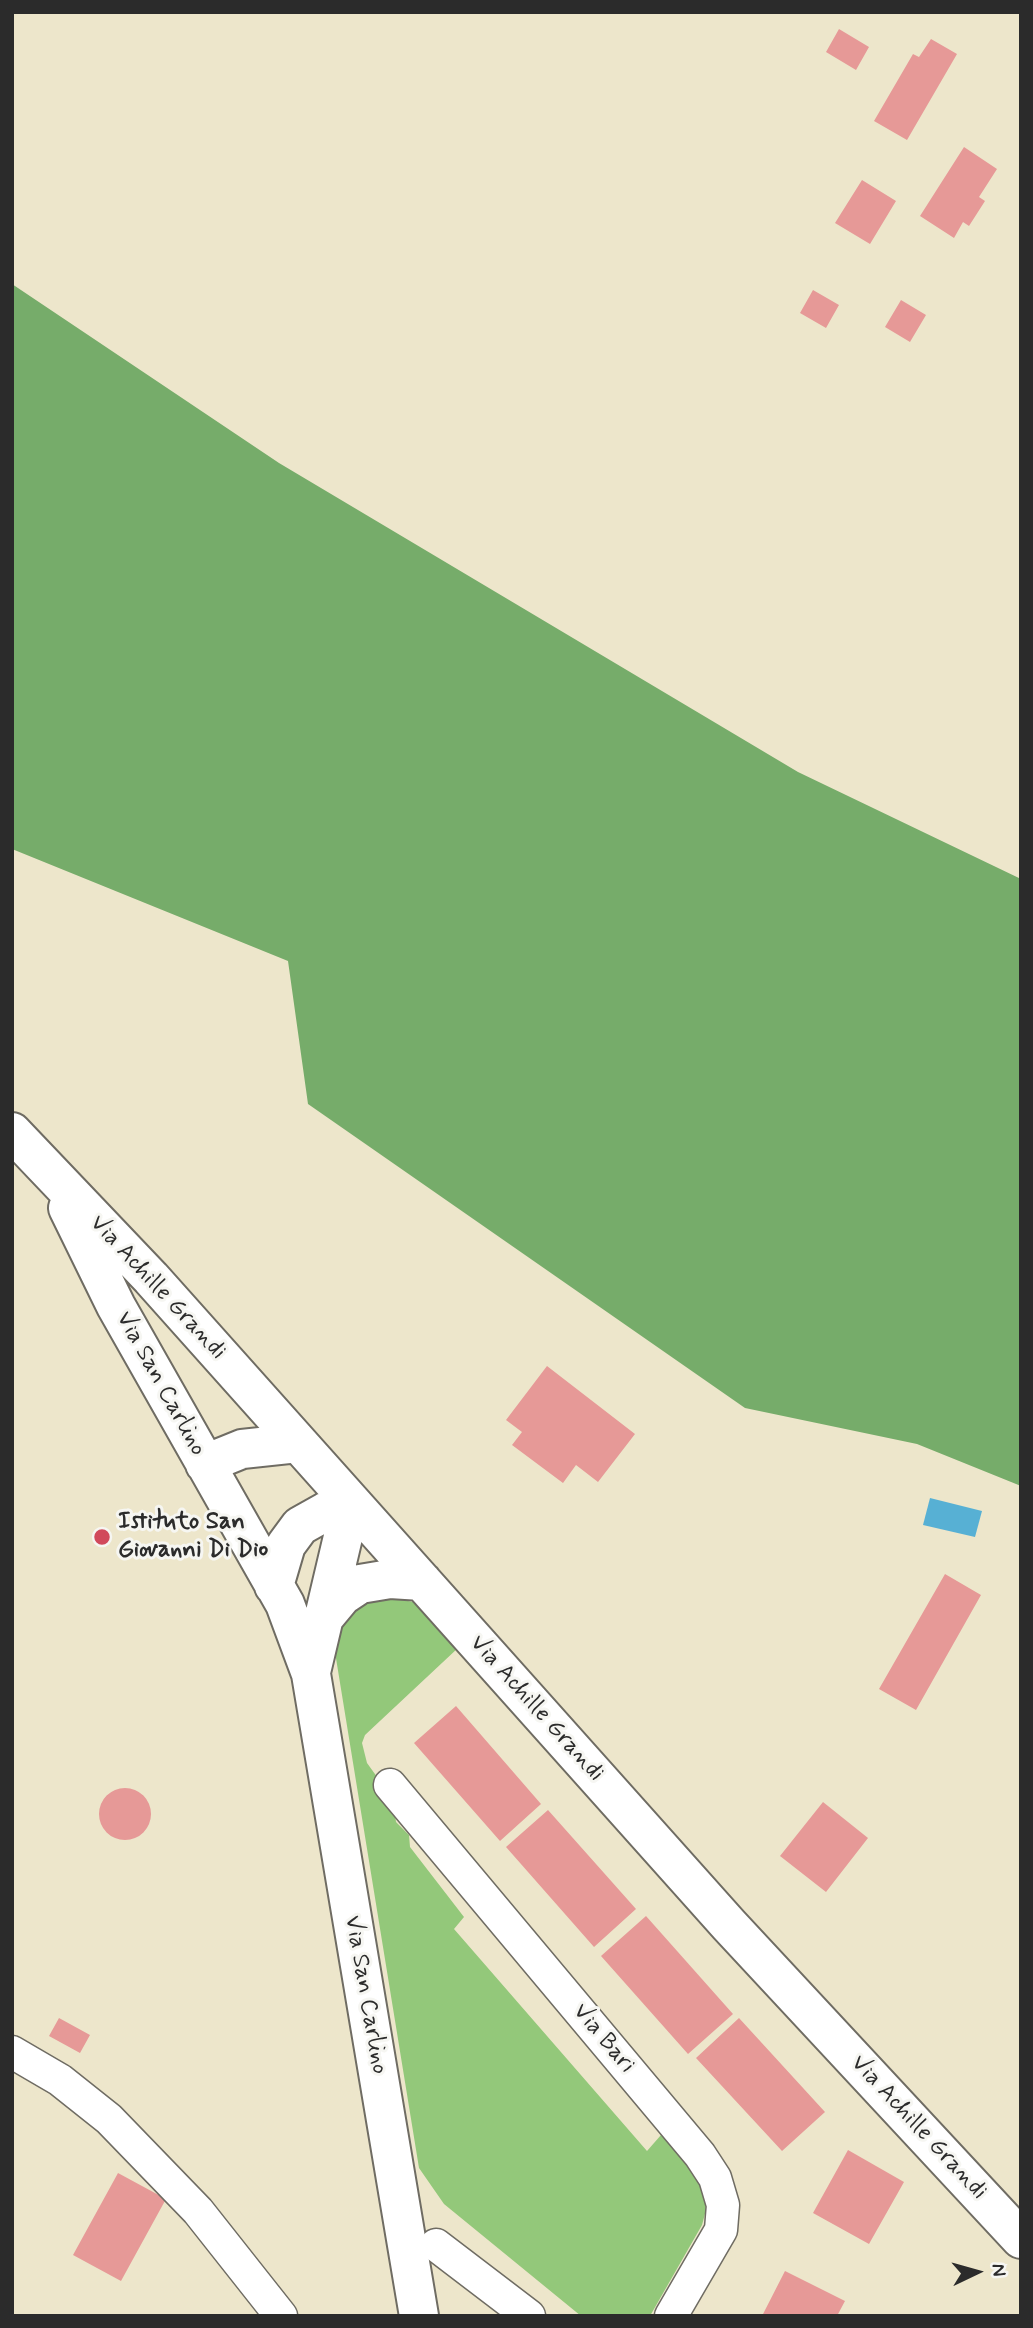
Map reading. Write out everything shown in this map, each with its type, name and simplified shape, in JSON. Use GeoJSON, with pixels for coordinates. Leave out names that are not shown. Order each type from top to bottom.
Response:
{"type":"FeatureCollection","features":[{"type":"Feature","properties":{"kind":"street"},"geometry":{"type":"LineString","coordinates":[[12,1132],[53,1178]]}},
{"type":"Feature","properties":{"kind":"street","name":"Via Achille Grandi"},"geometry":{"type":"LineString","coordinates":[[53,1178],[151,1278],[729,1925],[1021,2239]]}},
{"type":"Feature","properties":{"kind":"street","name":"Via San Carlino"},"geometry":{"type":"LineString","coordinates":[[53,1178],[116,1306],[294,1624],[311,1674],[419,2316]]}},
{"type":"Feature","properties":{"kind":"street"},"geometry":{"type":"LineString","coordinates":[[205,1464],[242,1449],[298,1443]]}},
{"type":"Feature","properties":{"kind":"street"},"geometry":{"type":"LineString","coordinates":[[274,1586],[286,1545],[300,1526],[318,1515],[351,1503]]}},
{"type":"Feature","properties":{"kind":"street","name":"Via San Carlino"},"geometry":{"type":"LineString","coordinates":[[311,1674],[321,1622],[351,1503]]}},
{"type":"Feature","properties":{"kind":"street","name":"Via San Carlino"},"geometry":{"type":"LineString","coordinates":[[321,1622],[342,1596],[360,1584],[390,1579],[422,1581]]}},
{"type":"Feature","properties":{"kind":"street","name":"Via Bari"},"geometry":{"type":"LineString","coordinates":[[390,1785],[700,2155],[715,2178],[723,2205],[721,2230],[671,2316]]}},
{"type":"Feature","properties":{"kind":"street"},"geometry":{"type":"LineString","coordinates":[[12,2052],[60,2080],[109,2119],[198,2211],[281,2316]]}},
{"type":"Feature","properties":{"kind":"street"},"geometry":{"type":"LineString","coordinates":[[436,2245],[529,2316]]}},
{"type":"Feature","properties":{"kind":"green space"},"geometry":{"type":"Polygon","coordinates":[[[12,284],[279,463],[798,772],[1021,879],[1021,1486],[917,1444],[745,1408],[308,1104],[288,961],[12,849],[12,284]]]}},
{"type":"Feature","properties":{"kind":"green space"},"geometry":{"type":"Polygon","coordinates":[[[383,1596],[418,1603],[458,1648],[365,1735],[362,1743],[367,1763],[393,1799],[396,1822],[409,1835],[410,1847],[464,1917],[454,1929],[647,2151],[661,2135],[697,2172],[704,2188],[706,2210],[702,2225],[650,2316],[581,2316],[444,2204],[419,2168],[334,1646],[335,1635],[358,1604],[383,1596]]]}},
{"type":"Feature","properties":{"kind":"water"},"geometry":{"type":"Polygon","coordinates":[[[930,1498],[982,1511],[975,1537],[923,1525],[930,1498]]]}},
{"type":"Feature","properties":{"kind":"building"},"geometry":{"type":"Polygon","coordinates":[[[839,29],[869,47],[856,70],[826,52],[839,29]]]}},
{"type":"Feature","properties":{"kind":"building"},"geometry":{"type":"Polygon","coordinates":[[[931,39],[957,54],[907,140],[874,121],[913,54],[919,57],[931,39]]]}},
{"type":"Feature","properties":{"kind":"building"},"geometry":{"type":"Polygon","coordinates":[[[964,147],[997,169],[979,197],[985,201],[969,226],[963,222],[954,238],[920,216],[964,147]]]}},
{"type":"Feature","properties":{"kind":"building"},"geometry":{"type":"Polygon","coordinates":[[[862,180],[896,201],[870,244],[835,223],[862,180]]]}},
{"type":"Feature","properties":{"kind":"building"},"geometry":{"type":"Polygon","coordinates":[[[813,290],[839,305],[826,328],[800,313],[813,290]]]}},
{"type":"Feature","properties":{"kind":"building"},"geometry":{"type":"Polygon","coordinates":[[[901,300],[926,315],[910,342],[885,327],[901,300]]]}},
{"type":"Feature","properties":{"kind":"building"},"geometry":{"type":"Polygon","coordinates":[[[547,1366],[635,1434],[598,1482],[576,1465],[563,1483],[512,1445],[522,1432],[506,1420],[547,1366]]]}},
{"type":"Feature","properties":{"kind":"building"},"geometry":{"type":"Polygon","coordinates":[[[945,1574],[981,1595],[916,1710],[879,1689],[945,1574]]]}},
{"type":"Feature","properties":{"kind":"building"},"geometry":{"type":"Polygon","coordinates":[[[456,1706],[541,1804],[500,1841],[414,1743],[456,1706]]]}},
{"type":"Feature","properties":{"kind":"building"},"geometry":{"type":"Polygon","coordinates":[[[125,1788],[135,1790],[143,1796],[149,1804],[149,1824],[143,1832],[135,1838],[125,1840],[115,1838],[107,1832],[101,1824],[99,1814],[101,1804],[107,1796],[115,1790],[125,1788]]]}},
{"type":"Feature","properties":{"kind":"building"},"geometry":{"type":"Polygon","coordinates":[[[823,1802],[868,1838],[826,1892],[780,1856],[823,1802]]]}},
{"type":"Feature","properties":{"kind":"building"},"geometry":{"type":"Polygon","coordinates":[[[548,1810],[636,1909],[594,1947],[506,1847],[548,1810]]]}},
{"type":"Feature","properties":{"kind":"building"},"geometry":{"type":"Polygon","coordinates":[[[646,1916],[733,2014],[688,2054],[601,1956],[646,1916]]]}},
{"type":"Feature","properties":{"kind":"building"},"geometry":{"type":"Polygon","coordinates":[[[59,2018],[90,2035],[80,2053],[49,2036],[59,2018]]]}},
{"type":"Feature","properties":{"kind":"building"},"geometry":{"type":"Polygon","coordinates":[[[739,2018],[825,2112],[782,2151],[696,2058],[739,2018]]]}},
{"type":"Feature","properties":{"kind":"building"},"geometry":{"type":"Polygon","coordinates":[[[848,2150],[904,2182],[869,2244],[813,2213],[848,2150]]]}},
{"type":"Feature","properties":{"kind":"building"},"geometry":{"type":"Polygon","coordinates":[[[118,2173],[166,2199],[121,2281],[73,2255],[118,2173]]]}},
{"type":"Feature","properties":{"kind":"building"},"geometry":{"type":"Polygon","coordinates":[[[785,2271],[845,2301],[837,2316],[762,2316],[785,2271]]]}},
{"type":"Feature","properties":{"kind":"place","name":"Istituto San Giovanni Di Dio"},"geometry":{"type":"Point","coordinates":[102,1537]}}]}
